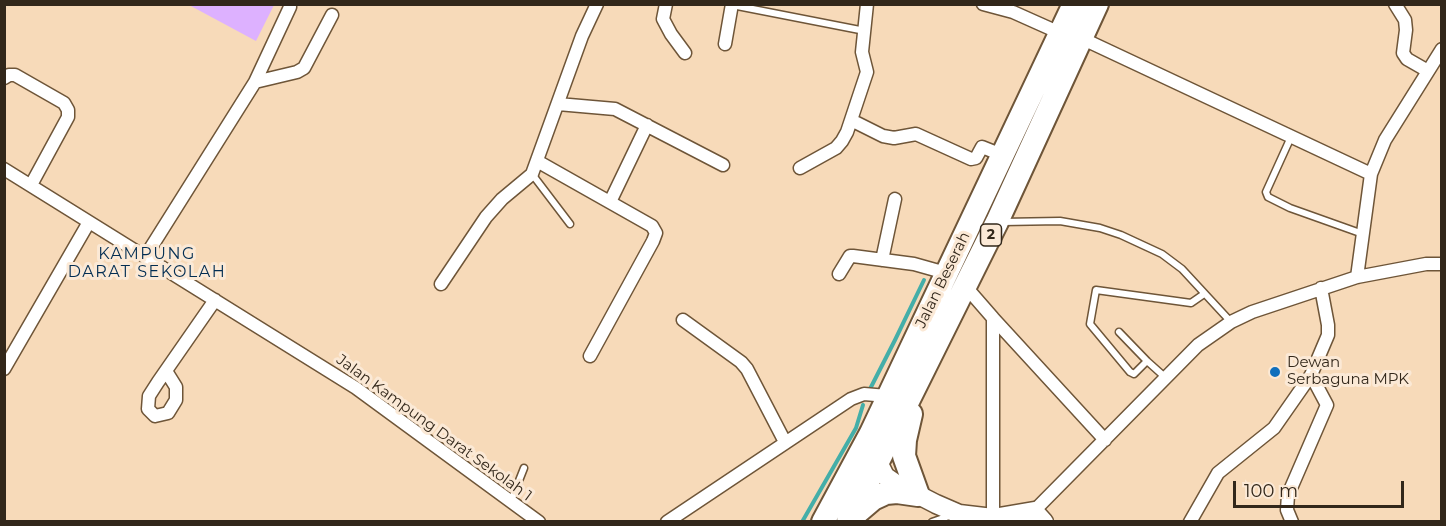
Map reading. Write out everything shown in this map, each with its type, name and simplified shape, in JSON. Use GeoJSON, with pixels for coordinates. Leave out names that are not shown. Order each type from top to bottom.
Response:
{"type":"FeatureCollection","features":[{"type":"Feature","properties":{"kind":"highway","name":"Jalan Beserah"},"geometry":{"type":"LineString","coordinates":[[848,521],[997,222],[1070,35],[1074,4]]}},
{"type":"Feature","properties":{"kind":"highway","name":"Jalan Beserah"},"geometry":{"type":"LineString","coordinates":[[823,522],[871,433],[1002,155],[1070,35],[1096,4]]}},
{"type":"Feature","properties":{"kind":"highway"},"geometry":{"type":"LineString","coordinates":[[848,521],[864,506],[886,494],[897,492],[918,495],[904,456],[905,440],[918,380]]}},
{"type":"Feature","properties":{"kind":"highway"},"geometry":{"type":"LineString","coordinates":[[852,468],[878,462],[871,433]]}},
{"type":"Feature","properties":{"kind":"street"},"geometry":{"type":"LineString","coordinates":[[666,4],[663,19],[685,52]]}},
{"type":"Feature","properties":{"kind":"street"},"geometry":{"type":"LineString","coordinates":[[800,168],[836,148],[842,141],[867,72],[862,52],[867,4]]}},
{"type":"Feature","properties":{"kind":"street"},"geometry":{"type":"LineString","coordinates":[[982,4],[1013,12],[1070,35],[1371,174]]}},
{"type":"Feature","properties":{"kind":"street"},"geometry":{"type":"LineString","coordinates":[[1395,4],[1405,20],[1403,53],[1407,59],[1428,71]]}},
{"type":"Feature","properties":{"kind":"street"},"geometry":{"type":"LineString","coordinates":[[725,44],[732,5]]}},
{"type":"Feature","properties":{"kind":"street"},"geometry":{"type":"LineString","coordinates":[[441,284],[490,212],[532,174],[592,6]]}},
{"type":"Feature","properties":{"kind":"street"},"geometry":{"type":"LineString","coordinates":[[145,257],[255,82],[290,8]]}},
{"type":"Feature","properties":{"kind":"street"},"geometry":{"type":"LineString","coordinates":[[255,82],[297,72],[304,68],[332,15]]}},
{"type":"Feature","properties":{"kind":"street"},"geometry":{"type":"LineString","coordinates":[[1357,277],[1371,174],[1385,140],[1442,49]]}},
{"type":"Feature","properties":{"kind":"street"},"geometry":{"type":"LineString","coordinates":[[10,77],[64,103],[68,110],[68,117],[31,185]]}},
{"type":"Feature","properties":{"kind":"street"},"geometry":{"type":"LineString","coordinates":[[558,104],[615,109],[723,165]]}},
{"type":"Feature","properties":{"kind":"street"},"geometry":{"type":"LineString","coordinates":[[850,120],[883,136],[894,138],[916,134],[975,160],[982,147],[1002,155]]}},
{"type":"Feature","properties":{"kind":"street"},"geometry":{"type":"LineString","coordinates":[[610,202],[647,125]]}},
{"type":"Feature","properties":{"kind":"street"},"geometry":{"type":"LineString","coordinates":[[537,161],[652,226],[656,233],[590,356]]}},
{"type":"Feature","properties":{"kind":"street","name":"Jalan Kampung Darat Sekolah 1"},"geometry":{"type":"LineString","coordinates":[[4,169],[356,388],[539,522]]}},
{"type":"Feature","properties":{"kind":"street"},"geometry":{"type":"LineString","coordinates":[[882,260],[895,199]]}},
{"type":"Feature","properties":{"kind":"street"},"geometry":{"type":"LineString","coordinates":[[4,369],[89,222]]}},
{"type":"Feature","properties":{"kind":"street"},"geometry":{"type":"LineString","coordinates":[[839,274],[850,256],[914,264],[946,273]]}},
{"type":"Feature","properties":{"kind":"street"},"geometry":{"type":"LineString","coordinates":[[878,462],[885,476],[895,483],[959,514],[1004,518],[1039,516],[1105,440],[1198,345],[1231,322],[1252,312],[1357,277],[1426,264],[1442,264]]}},
{"type":"Feature","properties":{"kind":"street"},"geometry":{"type":"LineString","coordinates":[[966,286],[1105,440]]}},
{"type":"Feature","properties":{"kind":"street"},"geometry":{"type":"LineString","coordinates":[[1190,522],[1218,473],[1267,435],[1311,375],[1328,335],[1321,288]]}},
{"type":"Feature","properties":{"kind":"street"},"geometry":{"type":"LineString","coordinates":[[166,371],[215,300]]}},
{"type":"Feature","properties":{"kind":"street"},"geometry":{"type":"LineString","coordinates":[[993,318],[1004,518]]}},
{"type":"Feature","properties":{"kind":"street"},"geometry":{"type":"LineString","coordinates":[[683,320],[741,362],[747,369],[784,442]]}},
{"type":"Feature","properties":{"kind":"street"},"geometry":{"type":"LineString","coordinates":[[1292,522],[1287,510],[1288,495],[1327,405],[1311,375]]}},
{"type":"Feature","properties":{"kind":"street"},"geometry":{"type":"LineString","coordinates":[[666,522],[851,399],[864,394],[887,396]]}},
{"type":"Feature","properties":{"kind":"lane"},"geometry":{"type":"LineString","coordinates":[[732,5],[865,31]]}},
{"type":"Feature","properties":{"kind":"lane"},"geometry":{"type":"LineString","coordinates":[[1292,136],[1266,192],[1268,197],[1290,208],[1363,234]]}},
{"type":"Feature","properties":{"kind":"lane"},"geometry":{"type":"LineString","coordinates":[[532,174],[570,224]]}},
{"type":"Feature","properties":{"kind":"lane"},"geometry":{"type":"LineString","coordinates":[[997,222],[1060,221],[1100,228],[1121,235],[1162,254],[1182,269],[1231,322]]}},
{"type":"Feature","properties":{"kind":"lane"},"geometry":{"type":"LineString","coordinates":[[1147,361],[1134,374],[1130,372],[1089,324],[1096,290],[1191,303],[1204,294]]}},
{"type":"Feature","properties":{"kind":"lane"},"geometry":{"type":"LineString","coordinates":[[1119,332],[1166,378]]}},
{"type":"Feature","properties":{"kind":"lane"},"geometry":{"type":"LineString","coordinates":[[510,502],[524,468]]}},
{"type":"Feature","properties":{"kind":"lane"},"geometry":{"type":"LineString","coordinates":[[935,521],[959,514]]}},
{"type":"Feature","properties":{"kind":"shaded area"},"geometry":{"type":"Polygon","coordinates":[[[274,4],[256,41],[189,5],[274,4]]]}},
{"type":"Feature","properties":{"kind":"waterway"},"geometry":{"type":"LineString","coordinates":[[870,389],[924,280]]}},
{"type":"Feature","properties":{"kind":"waterway"},"geometry":{"type":"LineString","coordinates":[[802,522],[856,428],[863,405]]}},
{"type":"Feature","properties":{"kind":"place","name":"Dewan Serbaguna MPK"},"geometry":{"type":"Point","coordinates":[1275,372]}},
{"type":"Feature","properties":{"kind":"district","name":"KAMPUNG DARAT SEKOLAH"},"geometry":{"type":"Point","coordinates":[147,263]}}]}
